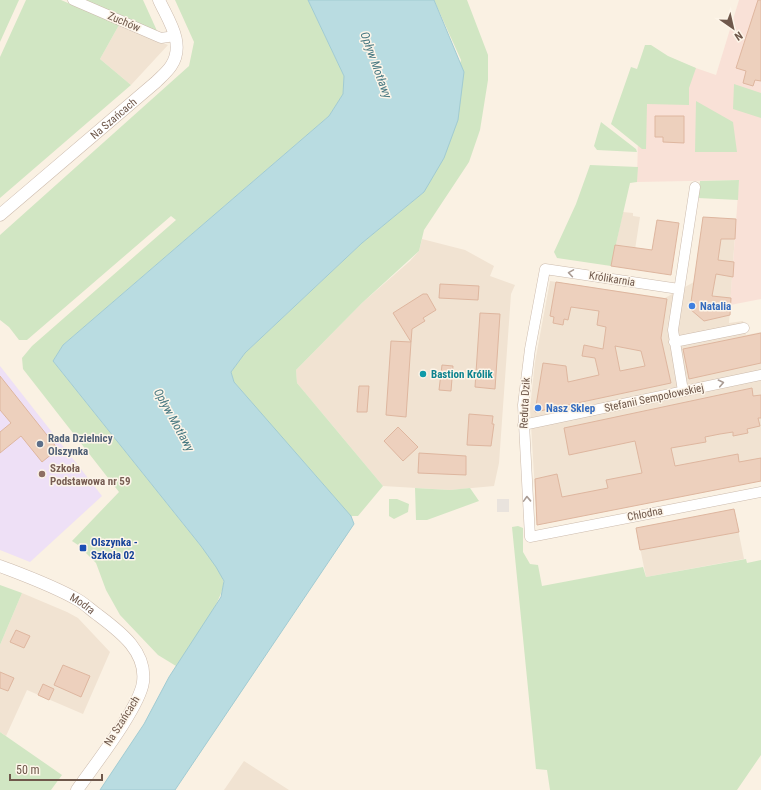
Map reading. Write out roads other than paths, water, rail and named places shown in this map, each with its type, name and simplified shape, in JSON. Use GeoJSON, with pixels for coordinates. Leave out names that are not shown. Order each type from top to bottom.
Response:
{"type":"FeatureCollection","features":[{"type":"Feature","properties":{"kind":"street","name":"Zuchów"},"geometry":{"type":"LineString","coordinates":[[73,0],[161,38],[176,36]]}},
{"type":"Feature","properties":{"kind":"street","name":"Na Szańcach"},"geometry":{"type":"LineString","coordinates":[[0,215],[156,82],[171,66],[177,55],[178,44],[176,36],[158,0]]}},
{"type":"Feature","properties":{"kind":"street"},"geometry":{"type":"LineString","coordinates":[[683,391],[673,330],[695,187]]}},
{"type":"Feature","properties":{"kind":"street","name":"Królikarnia"},"geometry":{"type":"LineString","coordinates":[[545,269],[679,289]]}},
{"type":"Feature","properties":{"kind":"street","name":"Reduta Dzik"},"geometry":{"type":"LineString","coordinates":[[530,538],[523,405],[530,349],[545,269]]}},
{"type":"Feature","properties":{"kind":"street"},"geometry":{"type":"LineString","coordinates":[[674,342],[744,328]]}},
{"type":"Feature","properties":{"kind":"street","name":"Stefanii Sempołowskiej"},"geometry":{"type":"LineString","coordinates":[[523,426],[761,375]]}},
{"type":"Feature","properties":{"kind":"street","name":"Chłodna"},"geometry":{"type":"LineString","coordinates":[[530,538],[761,492]]}},
{"type":"Feature","properties":{"kind":"street","name":"Modra"},"geometry":{"type":"LineString","coordinates":[[0,566],[79,600],[124,636],[133,646],[143,668]]}},
{"type":"Feature","properties":{"kind":"street","name":"Na Szańcach"},"geometry":{"type":"LineString","coordinates":[[77,790],[136,703],[143,682],[143,668]]}},
{"type":"Feature","properties":{"kind":"water","name":"Opływ Motławy"},"geometry":{"type":"Polygon","coordinates":[[[308,0],[434,0],[464,72],[458,120],[444,158],[424,192],[362,243],[245,353],[231,372],[234,382],[351,516],[354,524],[175,790],[100,790],[144,724],[169,677],[221,597],[224,581],[201,546],[53,361],[63,345],[329,116],[343,94],[344,76],[308,0]]]}},
{"type":"Feature","properties":{"kind":"place","name":"Natalia"},"geometry":{"type":"Point","coordinates":[692,306]}},
{"type":"Feature","properties":{"kind":"place","name":"Bastion Królik"},"geometry":{"type":"Point","coordinates":[423,374]}},
{"type":"Feature","properties":{"kind":"place","name":"Nasz Sklep"},"geometry":{"type":"Point","coordinates":[538,408]}},
{"type":"Feature","properties":{"kind":"place","name":"Rada Dzielnicy Olszynka"},"geometry":{"type":"Point","coordinates":[40,444]}},
{"type":"Feature","properties":{"kind":"place","name":"Szkoła Podstawowa nr 59"},"geometry":{"type":"Point","coordinates":[42,474]}},
{"type":"Feature","properties":{"kind":"place","name":"Olszynka - Szkoła 02"},"geometry":{"type":"Point","coordinates":[83,548]}}]}
